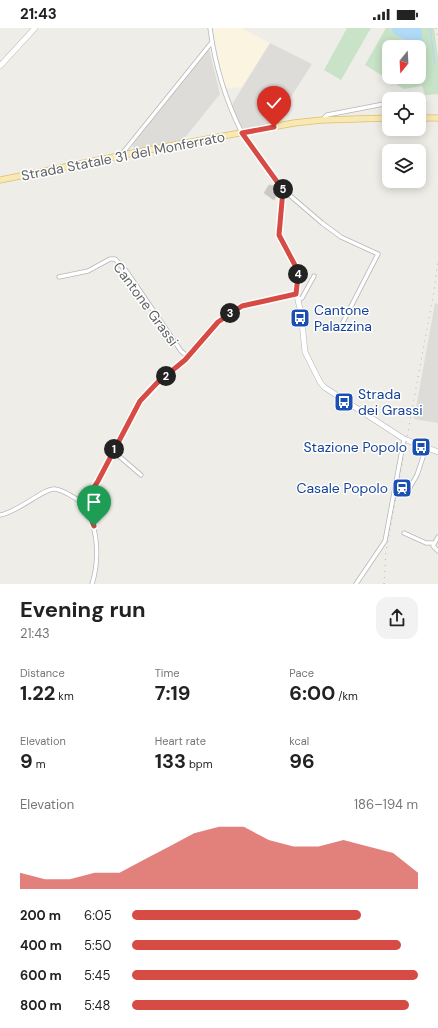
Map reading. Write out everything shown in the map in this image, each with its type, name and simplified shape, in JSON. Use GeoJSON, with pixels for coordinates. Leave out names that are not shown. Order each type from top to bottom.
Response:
{"type":"FeatureCollection","features":[{"type":"Feature","properties":{"kind":"main road","name":"Strada Statale 31 del Monferrato"},"geometry":{"type":"LineString","coordinates":[[0,180],[242,133],[322,120],[382,118]]}},
{"type":"Feature","properties":{"kind":"main road"},"geometry":{"type":"LineString","coordinates":[[426,118],[438,118]]}},
{"type":"Feature","properties":{"kind":"street"},"geometry":{"type":"LineString","coordinates":[[0,66],[35,28]]}},
{"type":"Feature","properties":{"kind":"street"},"geometry":{"type":"LineString","coordinates":[[210,28],[215,61],[231,112],[242,133],[281,185],[283,191],[279,235],[297,269],[298,276],[296,294],[305,352],[322,384],[406,439],[438,452]]}},
{"type":"Feature","properties":{"kind":"street"},"geometry":{"type":"LineString","coordinates":[[121,156],[212,42]]}},
{"type":"Feature","properties":{"kind":"street"},"geometry":{"type":"LineString","coordinates":[[322,120],[327,115],[382,104]]}},
{"type":"Feature","properties":{"kind":"street"},"geometry":{"type":"LineString","coordinates":[[283,191],[341,237],[378,254],[343,322]]}},
{"type":"Feature","properties":{"kind":"street","name":"Cantone Grassi"},"geometry":{"type":"LineString","coordinates":[[59,276],[88,271],[110,258],[115,259],[126,272],[181,351],[188,356]]}},
{"type":"Feature","properties":{"kind":"street"},"geometry":{"type":"LineString","coordinates":[[298,300],[302,298],[314,276]]}},
{"type":"Feature","properties":{"kind":"street","name":"Cantone Grassi"},"geometry":{"type":"LineString","coordinates":[[83,502],[98,481],[140,401],[157,383],[185,360],[218,322],[242,306],[296,294]]}},
{"type":"Feature","properties":{"kind":"street"},"geometry":{"type":"LineString","coordinates":[[356,584],[385,541],[406,439]]}},
{"type":"Feature","properties":{"kind":"street"},"geometry":{"type":"LineString","coordinates":[[407,488],[409,489],[417,475],[426,448]]}},
{"type":"Feature","properties":{"kind":"street"},"geometry":{"type":"LineString","coordinates":[[113,451],[141,475]]}},
{"type":"Feature","properties":{"kind":"street"},"geometry":{"type":"LineString","coordinates":[[0,515],[20,508],[51,489],[60,490],[83,502],[81,507],[92,520],[96,540],[96,565],[92,584]]}},
{"type":"Feature","properties":{"kind":"street"},"geometry":{"type":"LineString","coordinates":[[404,533],[426,543],[434,543]]}},
{"type":"Feature","properties":{"kind":"street"},"geometry":{"type":"LineString","coordinates":[[438,537],[433,546],[438,551]]}},
{"type":"Feature","properties":{"kind":"shaded area"},"geometry":{"type":"Polygon","coordinates":[[[213,28],[241,28],[270,43],[242,87],[224,89],[213,28]]]}},
{"type":"Feature","properties":{"kind":"shaded area"},"geometry":{"type":"Polygon","coordinates":[[[270,43],[312,64],[273,125],[242,129],[231,106],[270,43]]]}},
{"type":"Feature","properties":{"kind":"shaded area"},"geometry":{"type":"Polygon","coordinates":[[[209,49],[220,94],[183,140],[135,149],[132,145],[209,49]]]}},
{"type":"Feature","properties":{"kind":"shaded area"},"geometry":{"type":"Polygon","coordinates":[[[435,303],[438,304],[438,423],[414,419],[435,303]]]}},
{"type":"Feature","properties":{"kind":"green space"},"geometry":{"type":"Polygon","coordinates":[[[347,28],[371,28],[341,80],[324,70],[347,28]]]}},
{"type":"Feature","properties":{"kind":"green space"},"geometry":{"type":"Polygon","coordinates":[[[386,28],[434,28],[438,58],[438,94],[426,95],[422,86],[404,89],[396,84],[426,84],[426,40],[382,40],[382,75],[365,65],[386,28]]]}},
{"type":"Feature","properties":{"kind":"water"},"geometry":{"type":"Polygon","coordinates":[[[392,28],[421,28],[422,40],[406,40],[393,32],[392,28]]]}},
{"type":"Feature","properties":{"kind":"building"},"geometry":{"type":"Polygon","coordinates":[[[269,185],[275,186],[272,191],[277,194],[274,200],[264,193],[269,185]]]}},
{"type":"Feature","properties":{"kind":"waterway"},"geometry":{"type":"LineString","coordinates":[[430,28],[435,65]]}},
{"type":"Feature","properties":{"kind":"railway"},"geometry":{"type":"LineString","coordinates":[[436,28],[438,39]]}},
{"type":"Feature","properties":{"kind":"railway"},"geometry":{"type":"LineString","coordinates":[[384,584],[386,551],[434,291],[438,260]]}},
{"type":"Feature","properties":{"kind":"place","name":"Cantone Palazzina"},"geometry":{"type":"Point","coordinates":[300,318]}},
{"type":"Feature","properties":{"kind":"place","name":"Strada dei Grassi"},"geometry":{"type":"Point","coordinates":[344,402]}},
{"type":"Feature","properties":{"kind":"place","name":"Stazione Popolo"},"geometry":{"type":"Point","coordinates":[421,447]}},
{"type":"Feature","properties":{"kind":"place","name":"Casale Popolo"},"geometry":{"type":"Point","coordinates":[402,488]}},
{"type":"Feature","properties":{"kind":"route"},"geometry":{"type":"LineString","coordinates":[[94,526],[90,516],[81,507],[98,481],[140,401],[157,383],[175,370],[185,360],[208,331],[237,308],[296,294],[298,283],[297,269],[282,244],[278,232],[283,190],[281,185],[242,133],[274,127]]}}]}
